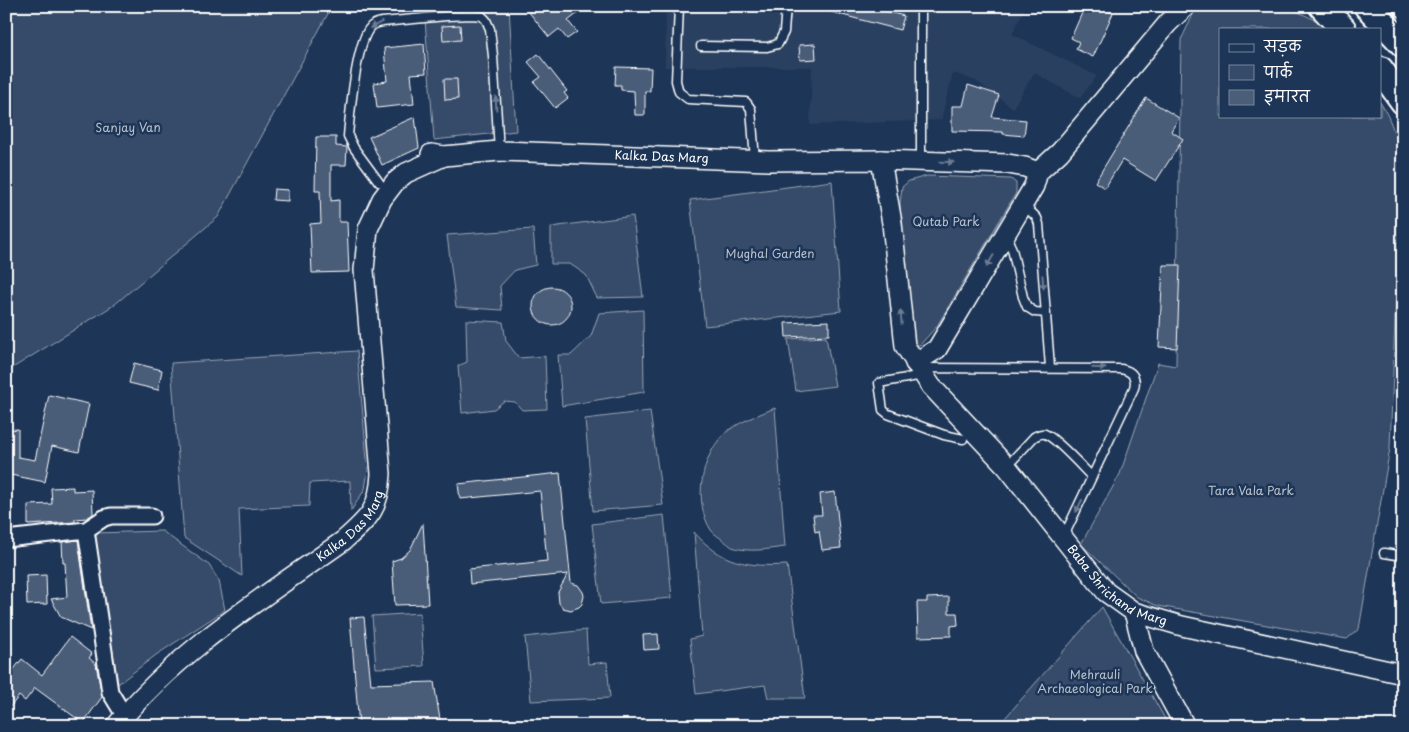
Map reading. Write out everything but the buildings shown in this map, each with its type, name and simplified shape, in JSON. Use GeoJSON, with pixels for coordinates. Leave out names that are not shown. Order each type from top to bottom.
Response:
{"type":"FeatureCollection","features":[{"type":"Feature","properties":{"kind":"highway"},"geometry":{"type":"LineString","coordinates":[[1367,6],[1403,44]]}},
{"type":"Feature","properties":{"kind":"highway"},"geometry":{"type":"LineString","coordinates":[[1382,73],[1403,101]]}},
{"type":"Feature","properties":{"kind":"street"},"geometry":{"type":"LineString","coordinates":[[1168,23],[1179,6]]}},
{"type":"Feature","properties":{"kind":"street"},"geometry":{"type":"LineString","coordinates":[[919,369],[937,349],[1034,186],[1038,172],[1060,152],[1168,23],[1186,6]]}},
{"type":"Feature","properties":{"kind":"street"},"geometry":{"type":"LineString","coordinates":[[1400,6],[1403,9]]}},
{"type":"Feature","properties":{"kind":"street","name":"Kalka Das Marg"},"geometry":{"type":"LineString","coordinates":[[120,720],[166,673],[200,644],[343,541],[371,513],[380,494],[381,474],[364,270],[368,229],[367,206],[379,182],[399,164],[434,154],[444,156],[499,151],[755,160],[881,160],[1008,164],[1038,172]]}},
{"type":"Feature","properties":{"kind":"street","name":"Kalka Das Marg"},"geometry":{"type":"LineString","coordinates":[[368,229],[382,199],[395,182],[406,173],[444,156]]}},
{"type":"Feature","properties":{"kind":"street","name":"Baba Shrichand Marg"},"geometry":{"type":"LineString","coordinates":[[881,160],[892,223],[904,346],[919,369],[1007,466],[1106,592],[1134,612],[1182,626],[1403,674]]}},
{"type":"Feature","properties":{"kind":"street"},"geometry":{"type":"LineString","coordinates":[[6,539],[86,530],[104,518],[111,516],[152,516]]}},
{"type":"Feature","properties":{"kind":"street"},"geometry":{"type":"LineString","coordinates":[[86,530],[110,692],[120,720]]}},
{"type":"Feature","properties":{"kind":"street"},"geometry":{"type":"LineString","coordinates":[[1134,612],[1144,651],[1185,726]]}},
{"type":"Feature","properties":{"kind":"lane"},"geometry":{"type":"LineString","coordinates":[[440,6],[440,16]]}},
{"type":"Feature","properties":{"kind":"lane"},"geometry":{"type":"LineString","coordinates":[[679,6],[676,81],[679,92],[688,99],[746,102],[752,109],[755,160]]}},
{"type":"Feature","properties":{"kind":"lane"},"geometry":{"type":"LineString","coordinates":[[701,46],[767,47],[778,44],[784,32],[786,6]]}},
{"type":"Feature","properties":{"kind":"lane"},"geometry":{"type":"LineString","coordinates":[[921,6],[921,161]]}},
{"type":"Feature","properties":{"kind":"lane"},"geometry":{"type":"LineString","coordinates":[[379,182],[354,148],[348,136],[360,50],[368,30],[373,25],[382,22],[472,15],[482,16],[486,20],[490,29],[494,56],[499,151]]}},
{"type":"Feature","properties":{"kind":"lane"},"geometry":{"type":"LineString","coordinates":[[1023,204],[1037,218],[1050,367]]}},
{"type":"Feature","properties":{"kind":"lane"},"geometry":{"type":"LineString","coordinates":[[1005,234],[1012,249],[1023,297],[1028,307],[1035,312],[1046,313]]}},
{"type":"Feature","properties":{"kind":"lane"},"geometry":{"type":"LineString","coordinates":[[963,440],[888,414],[883,410],[879,383],[919,369],[1121,368],[1134,375],[1134,388],[1063,538]]}},
{"type":"Feature","properties":{"kind":"lane"},"geometry":{"type":"LineString","coordinates":[[1007,466],[1034,437],[1038,434],[1044,434],[1052,438],[1092,477]]}},
{"type":"Feature","properties":{"kind":"lane"},"geometry":{"type":"LineString","coordinates":[[1384,553],[1403,556]]}},
{"type":"Feature","properties":{"kind":"shaded area"},"geometry":{"type":"Polygon","coordinates":[[[666,6],[1026,6],[1012,34],[1097,76],[1080,98],[1034,73],[1013,108],[976,81],[953,73],[941,120],[810,125],[812,67],[665,67],[666,6]]]}},
{"type":"Feature","properties":{"kind":"green space","name":"Sanjay Van"},"geometry":{"type":"Polygon","coordinates":[[[6,6],[325,6],[331,8],[218,217],[114,305],[6,372],[6,6]]]}},
{"type":"Feature","properties":{"kind":"green space"},"geometry":{"type":"Polygon","coordinates":[[[424,6],[509,6],[516,131],[434,140],[424,6]]]}},
{"type":"Feature","properties":{"kind":"green space","name":"Tara Vala Park"},"geometry":{"type":"Polygon","coordinates":[[[1197,6],[1285,6],[1322,23],[1325,28],[1219,28],[1219,118],[1382,118],[1382,106],[1392,125],[1401,166],[1390,448],[1359,629],[1347,639],[1158,606],[1137,597],[1081,544],[1120,474],[1158,363],[1176,366],[1181,40],[1197,6]]]}},
{"type":"Feature","properties":{"kind":"green space","name":"Qutab Park"},"geometry":{"type":"Polygon","coordinates":[[[927,176],[1011,179],[1016,183],[1016,193],[937,326],[920,345],[914,345],[905,337],[900,203],[902,187],[909,181],[927,176]]]}},
{"type":"Feature","properties":{"kind":"green space","name":"Mughal Garden"},"geometry":{"type":"Polygon","coordinates":[[[832,181],[841,311],[705,326],[690,200],[832,181]]]}},
{"type":"Feature","properties":{"kind":"green space"},"geometry":{"type":"Polygon","coordinates":[[[633,216],[643,297],[597,298],[586,275],[570,264],[551,264],[551,227],[633,216]]]}},
{"type":"Feature","properties":{"kind":"green space"},"geometry":{"type":"Polygon","coordinates":[[[533,229],[536,265],[515,270],[500,286],[502,310],[456,307],[447,235],[533,229]]]}},
{"type":"Feature","properties":{"kind":"green space"},"geometry":{"type":"Polygon","coordinates":[[[643,310],[644,392],[562,406],[558,355],[571,355],[591,336],[599,313],[643,310]]]}},
{"type":"Feature","properties":{"kind":"green space"},"geometry":{"type":"Polygon","coordinates":[[[466,320],[503,322],[506,341],[519,358],[545,356],[547,409],[522,410],[515,402],[504,401],[494,409],[462,413],[458,366],[467,362],[466,320]]]}},
{"type":"Feature","properties":{"kind":"green space"},"geometry":{"type":"Polygon","coordinates":[[[826,337],[835,386],[796,391],[788,339],[826,337]]]}},
{"type":"Feature","properties":{"kind":"green space"},"geometry":{"type":"Polygon","coordinates":[[[357,351],[368,470],[365,489],[351,511],[350,481],[310,483],[309,506],[239,509],[242,576],[184,538],[171,363],[357,351]]]}},
{"type":"Feature","properties":{"kind":"green space"},"geometry":{"type":"Polygon","coordinates":[[[775,408],[785,547],[752,550],[738,549],[732,547],[712,531],[705,519],[701,493],[705,467],[716,444],[724,434],[741,423],[775,408]]]}},
{"type":"Feature","properties":{"kind":"green space"},"geometry":{"type":"Polygon","coordinates":[[[650,411],[663,505],[593,511],[585,419],[650,411]]]}},
{"type":"Feature","properties":{"kind":"green space"},"geometry":{"type":"Polygon","coordinates":[[[664,515],[672,598],[601,604],[592,524],[664,515]]]}},
{"type":"Feature","properties":{"kind":"green space"},"geometry":{"type":"Polygon","coordinates":[[[162,531],[209,565],[219,581],[225,610],[156,655],[118,684],[94,533],[162,531]]]}},
{"type":"Feature","properties":{"kind":"green space"},"geometry":{"type":"Polygon","coordinates":[[[694,532],[714,551],[736,561],[759,565],[787,565],[805,698],[768,698],[765,685],[696,694],[690,639],[702,636],[694,532]]]}},
{"type":"Feature","properties":{"kind":"green space","name":"Mehrauli Archaeological Park"},"geometry":{"type":"Polygon","coordinates":[[[1102,607],[1169,726],[998,726],[1102,607]]]}},
{"type":"Feature","properties":{"kind":"green space"},"geometry":{"type":"Polygon","coordinates":[[[420,613],[424,666],[376,668],[372,616],[420,613]]]}},
{"type":"Feature","properties":{"kind":"green space"},"geometry":{"type":"Polygon","coordinates":[[[586,630],[588,664],[607,662],[610,698],[531,701],[525,637],[586,630]]]}}]}
